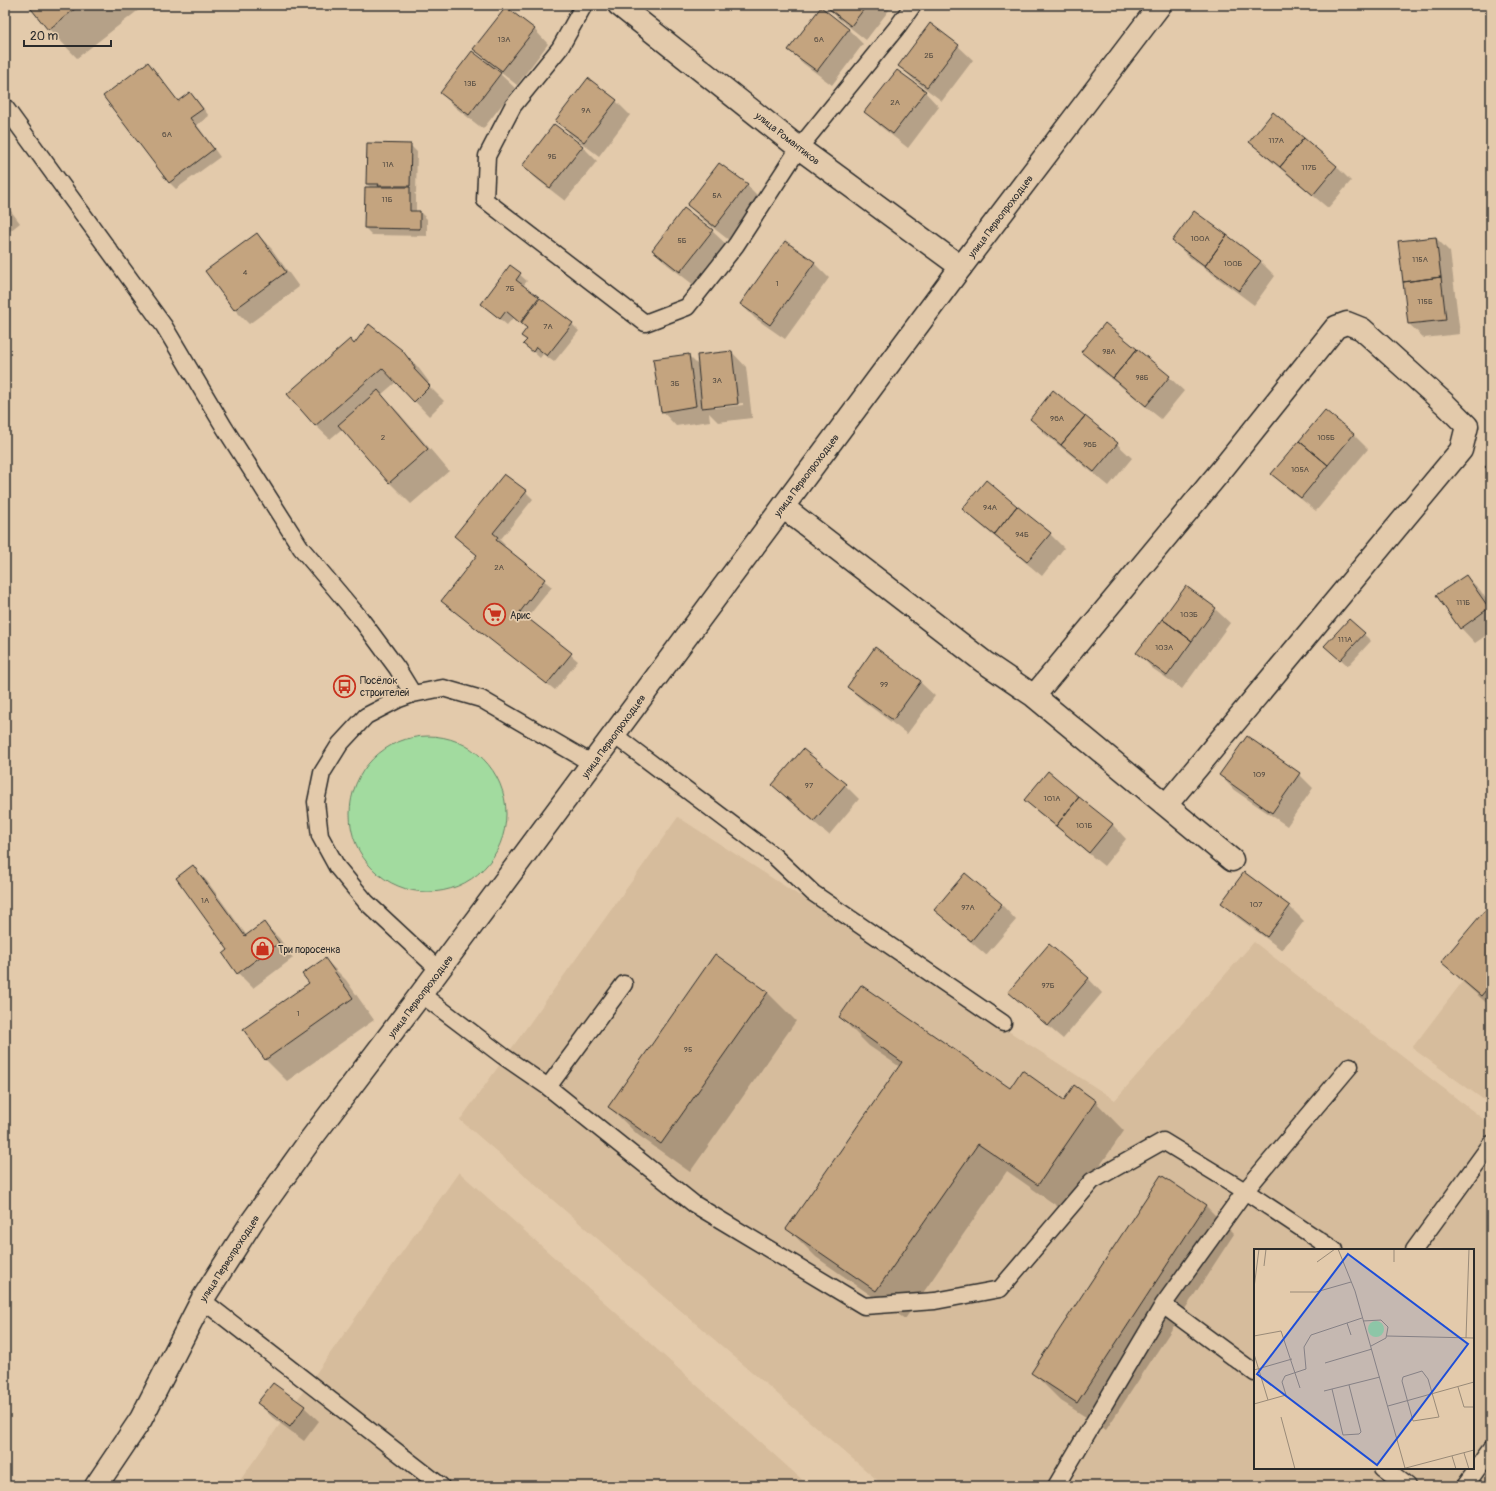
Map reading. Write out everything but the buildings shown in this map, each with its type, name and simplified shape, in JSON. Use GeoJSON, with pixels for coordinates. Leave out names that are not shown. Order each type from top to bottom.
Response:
{"type":"FeatureCollection","features":[{"type":"Feature","properties":{"kind":"street","name":"улица Романтиков"},"geometry":{"type":"LineString","coordinates":[[619,5],[800,148],[961,267]]}},
{"type":"Feature","properties":{"kind":"street","name":"улица Первопроходцев"},"geometry":{"type":"LineString","coordinates":[[96,1486],[141,1419],[202,1300],[253,1220],[311,1139],[593,764],[961,267],[1160,5]]}},
{"type":"Feature","properties":{"kind":"street"},"geometry":{"type":"LineString","coordinates":[[1034,696],[1214,479],[1336,327],[1347,323],[1362,329],[1467,426],[1461,450],[1166,805]]}},
{"type":"Feature","properties":{"kind":"street"},"geometry":{"type":"LineString","coordinates":[[783,507],[984,662],[1034,696],[1232,860]]}},
{"type":"Feature","properties":{"kind":"lane"},"geometry":{"type":"LineString","coordinates":[[584,5],[560,48],[513,106],[487,156],[485,200],[645,323],[687,306],[736,245],[800,148],[898,26],[913,5]]}},
{"type":"Feature","properties":{"kind":"lane"},"geometry":{"type":"LineString","coordinates":[[5,107],[164,326],[224,427],[301,548],[360,618],[397,668],[413,694]]}},
{"type":"Feature","properties":{"kind":"lane"},"geometry":{"type":"LineString","coordinates":[[439,970],[366,902],[337,867],[320,836],[316,802],[322,773],[340,744],[366,716],[399,699],[413,694],[443,688],[482,699],[593,764]]}},
{"type":"Feature","properties":{"kind":"lane"},"geometry":{"type":"LineString","coordinates":[[614,735],[774,856],[813,893],[1003,1023]]}},
{"type":"Feature","properties":{"kind":"lane"},"geometry":{"type":"LineString","coordinates":[[548,1087],[624,984]]}},
{"type":"Feature","properties":{"kind":"lane"},"geometry":{"type":"LineString","coordinates":[[421,994],[503,1056],[548,1087],[694,1204],[864,1306],[935,1301],[1000,1289],[1092,1182],[1163,1141],[1332,1249]]}},
{"type":"Feature","properties":{"kind":"lane"},"geometry":{"type":"LineString","coordinates":[[1056,1486],[1163,1305],[1245,1192],[1350,1066]]}},
{"type":"Feature","properties":{"kind":"lane"},"geometry":{"type":"LineString","coordinates":[[1415,1249],[1491,1144]]}},
{"type":"Feature","properties":{"kind":"lane"},"geometry":{"type":"LineString","coordinates":[[202,1300],[442,1486]]}},
{"type":"Feature","properties":{"kind":"lane"},"geometry":{"type":"LineString","coordinates":[[1163,1305],[1254,1372]]}},
{"type":"Feature","properties":{"kind":"lane"},"geometry":{"type":"LineString","coordinates":[[1465,1486],[1491,1450]]}},
{"type":"Feature","properties":{"kind":"lane"},"geometry":{"type":"LineString","coordinates":[[1384,1469],[1408,1486]]}},
{"type":"Feature","properties":{"kind":"shaded area"},"geometry":{"type":"Polygon","coordinates":[[[678,817],[1115,1100],[1254,942],[1491,1125],[1491,1486],[884,1486],[460,1120],[678,817]]]}},
{"type":"Feature","properties":{"kind":"shaded area"},"geometry":{"type":"Polygon","coordinates":[[[1491,944],[1491,1105],[1412,1048],[1491,944]]]}},
{"type":"Feature","properties":{"kind":"shaded area"},"geometry":{"type":"Polygon","coordinates":[[[459,1172],[809,1486],[236,1486],[459,1172]]]}},
{"type":"Feature","properties":{"kind":"green space"},"geometry":{"type":"Polygon","coordinates":[[[428,736],[458,742],[471,749],[483,759],[493,771],[500,784],[506,814],[500,844],[493,857],[483,869],[471,879],[458,886],[428,892],[398,886],[385,879],[373,869],[363,857],[356,844],[350,814],[356,784],[363,771],[373,759],[385,749],[398,742],[428,736]]]}},
{"type":"Feature","properties":{"kind":"place","name":"Арис"},"geometry":{"type":"Point","coordinates":[494,615]}},
{"type":"Feature","properties":{"kind":"place","name":"Посёлок строителей"},"geometry":{"type":"Point","coordinates":[344,686]}},
{"type":"Feature","properties":{"kind":"place","name":"Три поросенка"},"geometry":{"type":"Point","coordinates":[262,949]}}]}
